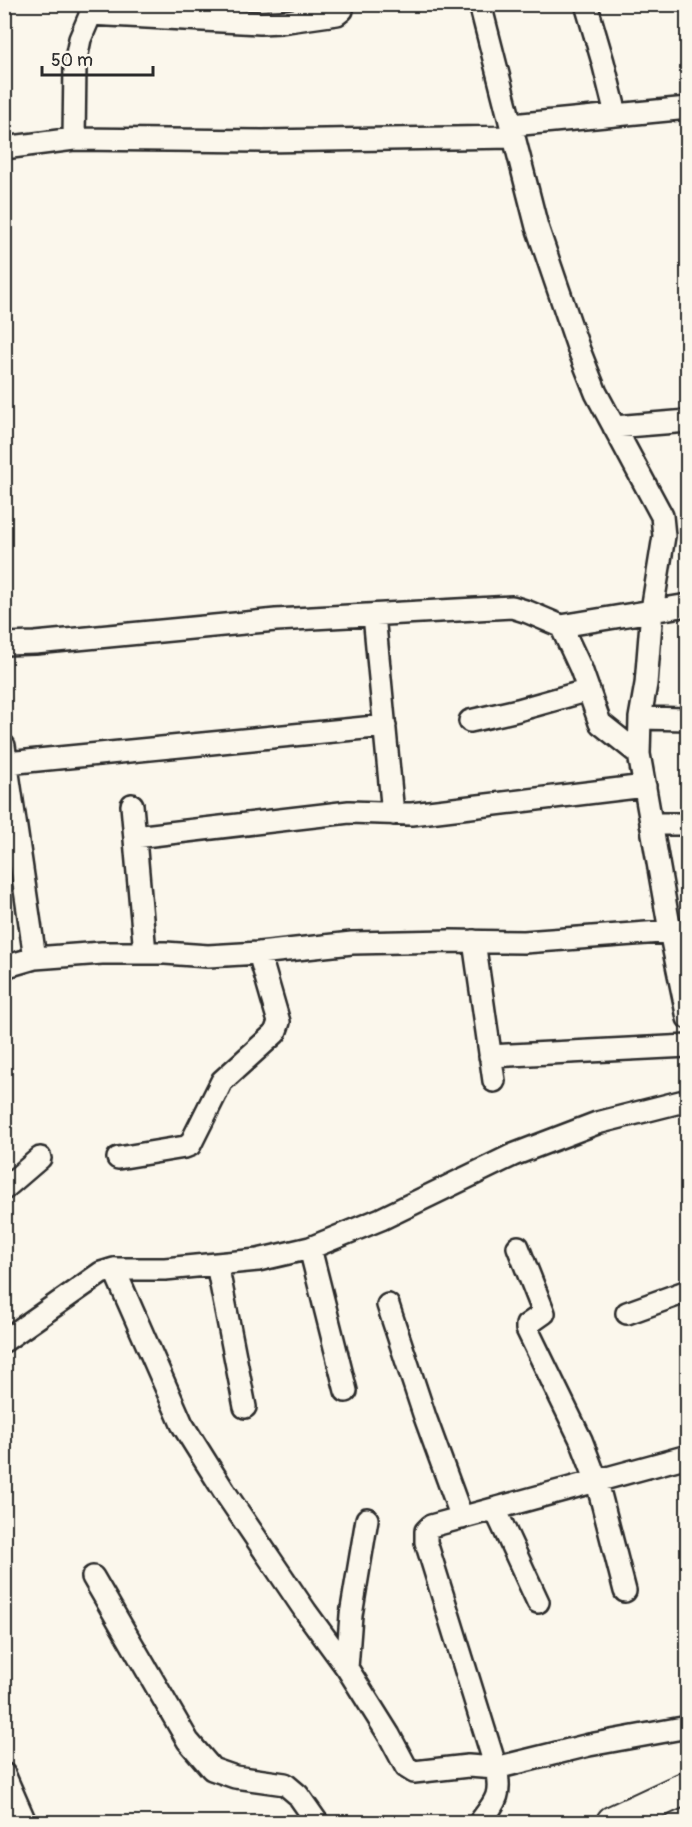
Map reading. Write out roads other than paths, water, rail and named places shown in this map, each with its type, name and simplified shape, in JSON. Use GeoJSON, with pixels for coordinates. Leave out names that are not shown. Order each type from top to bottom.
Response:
{"type":"FeatureCollection","features":[{"type":"Feature","properties":{"kind":"highway"},"geometry":{"type":"LineString","coordinates":[[613,1822],[650,1814],[687,1787]]}},
{"type":"Feature","properties":{"kind":"street"},"geometry":{"type":"LineString","coordinates":[[74,140],[75,64],[80,39],[92,9],[270,23],[337,14],[342,10],[344,4]]}},
{"type":"Feature","properties":{"kind":"street"},"geometry":{"type":"LineString","coordinates":[[480,4],[537,227],[588,371],[596,393],[662,516],[664,536],[652,610],[646,684],[640,718],[639,754],[651,824],[679,931],[686,1012]]}},
{"type":"Feature","properties":{"kind":"street"},"geometry":{"type":"LineString","coordinates":[[586,4],[616,114]]}},
{"type":"Feature","properties":{"kind":"street"},"geometry":{"type":"LineString","coordinates":[[4,148],[74,140],[262,141],[513,131],[616,114],[687,108]]}},
{"type":"Feature","properties":{"kind":"street"},"geometry":{"type":"LineString","coordinates":[[614,427],[687,421]]}},
{"type":"Feature","properties":{"kind":"street"},"geometry":{"type":"LineString","coordinates":[[4,644],[276,620],[512,607],[561,626],[687,605]]}},
{"type":"Feature","properties":{"kind":"street"},"geometry":{"type":"LineString","coordinates":[[374,615],[393,814]]}},
{"type":"Feature","properties":{"kind":"street"},"geometry":{"type":"LineString","coordinates":[[561,626],[581,669],[603,727],[639,754]]}},
{"type":"Feature","properties":{"kind":"street"},"geometry":{"type":"LineString","coordinates":[[470,721],[589,690]]}},
{"type":"Feature","properties":{"kind":"street"},"geometry":{"type":"LineString","coordinates":[[640,718],[687,719]]}},
{"type":"Feature","properties":{"kind":"street"},"geometry":{"type":"LineString","coordinates":[[35,958],[11,845],[6,754],[385,726]]}},
{"type":"Feature","properties":{"kind":"street"},"geometry":{"type":"LineString","coordinates":[[135,837],[349,812],[412,814],[645,786]]}},
{"type":"Feature","properties":{"kind":"street"},"geometry":{"type":"LineString","coordinates":[[132,805],[144,953]]}},
{"type":"Feature","properties":{"kind":"street"},"geometry":{"type":"LineString","coordinates":[[651,824],[687,824]]}},
{"type":"Feature","properties":{"kind":"street"},"geometry":{"type":"LineString","coordinates":[[4,967],[35,958],[102,953],[208,956],[352,943],[524,942],[679,931]]}},
{"type":"Feature","properties":{"kind":"street"},"geometry":{"type":"LineString","coordinates":[[474,941],[494,1081]]}},
{"type":"Feature","properties":{"kind":"street"},"geometry":{"type":"LineString","coordinates":[[118,1158],[185,1147],[190,1144],[222,1081],[275,1033],[279,1023],[259,953]]}},
{"type":"Feature","properties":{"kind":"street"},"geometry":{"type":"LineString","coordinates":[[490,1056],[687,1046]]}},
{"type":"Feature","properties":{"kind":"street"},"geometry":{"type":"LineString","coordinates":[[4,1341],[101,1273],[114,1269],[165,1269],[258,1260],[310,1248],[381,1219],[513,1155],[597,1123],[687,1100]]}},
{"type":"Feature","properties":{"kind":"street"},"geometry":{"type":"LineString","coordinates":[[4,1189],[40,1158]]}},
{"type":"Feature","properties":{"kind":"street"},"geometry":{"type":"LineString","coordinates":[[518,1247],[544,1313],[527,1325],[527,1329],[573,1421],[597,1482],[625,1591]]}},
{"type":"Feature","properties":{"kind":"street"},"geometry":{"type":"LineString","coordinates":[[310,1248],[346,1391]]}},
{"type":"Feature","properties":{"kind":"street"},"geometry":{"type":"LineString","coordinates":[[217,1264],[245,1407]]}},
{"type":"Feature","properties":{"kind":"street"},"geometry":{"type":"LineString","coordinates":[[114,1269],[182,1424],[243,1519],[347,1668],[406,1767],[414,1772],[468,1766],[496,1768],[589,1744],[687,1726]]}},
{"type":"Feature","properties":{"kind":"street"},"geometry":{"type":"LineString","coordinates":[[627,1313],[687,1291]]}},
{"type":"Feature","properties":{"kind":"street"},"geometry":{"type":"LineString","coordinates":[[388,1305],[425,1417],[462,1518]]}},
{"type":"Feature","properties":{"kind":"street"},"geometry":{"type":"LineString","coordinates":[[480,1822],[498,1797],[500,1784],[426,1542],[426,1531],[431,1526],[687,1456]]}},
{"type":"Feature","properties":{"kind":"street"},"geometry":{"type":"LineString","coordinates":[[495,1509],[538,1602]]}},
{"type":"Feature","properties":{"kind":"street"},"geometry":{"type":"LineString","coordinates":[[347,1668],[351,1615],[367,1519]]}},
{"type":"Feature","properties":{"kind":"street"},"geometry":{"type":"LineString","coordinates":[[93,1577],[188,1741],[212,1769],[235,1777],[285,1784],[298,1795],[317,1822]]}},
{"type":"Feature","properties":{"kind":"street"},"geometry":{"type":"LineString","coordinates":[[4,1774],[25,1822]]}}]}
